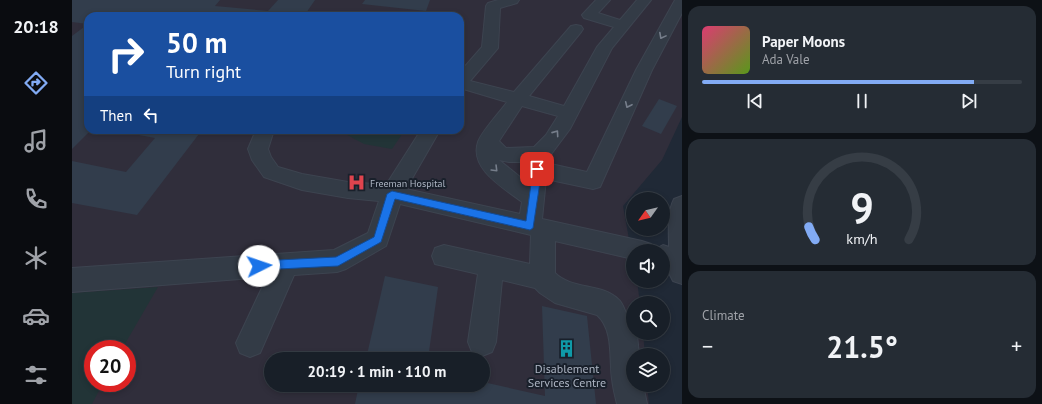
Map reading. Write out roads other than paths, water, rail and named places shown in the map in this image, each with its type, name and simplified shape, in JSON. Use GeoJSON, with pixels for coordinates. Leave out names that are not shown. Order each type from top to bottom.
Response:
{"type":"FeatureCollection","features":[{"type":"Feature","properties":{"kind":"street"},"geometry":{"type":"LineString","coordinates":[[464,78],[490,48],[493,3],[512,0]]}},
{"type":"Feature","properties":{"kind":"street"},"geometry":{"type":"LineString","coordinates":[[603,0],[589,15],[623,25]]}},
{"type":"Feature","properties":{"kind":"street"},"geometry":{"type":"LineString","coordinates":[[488,142],[500,153],[507,155],[524,155],[540,152],[549,144],[569,113],[605,47],[644,0]]}},
{"type":"Feature","properties":{"kind":"street"},"geometry":{"type":"LineString","coordinates":[[542,278],[533,200],[537,169],[593,181],[644,70],[678,1]]}},
{"type":"Feature","properties":{"kind":"street"},"geometry":{"type":"LineString","coordinates":[[533,200],[490,166],[487,154],[488,142],[518,99],[576,29]]}},
{"type":"Feature","properties":{"kind":"street"},"geometry":{"type":"LineString","coordinates":[[464,84],[569,113]]}},
{"type":"Feature","properties":{"kind":"street"},"geometry":{"type":"LineString","coordinates":[[264,134],[258,149],[262,160],[270,172],[302,182],[348,190],[392,194],[626,247]]}},
{"type":"Feature","properties":{"kind":"street"},"geometry":{"type":"LineString","coordinates":[[72,280],[338,261],[378,240],[392,194],[429,134]]}},
{"type":"Feature","properties":{"kind":"street"},"geometry":{"type":"LineString","coordinates":[[675,263],[682,205]]}},
{"type":"Feature","properties":{"kind":"street"},"geometry":{"type":"LineString","coordinates":[[444,256],[542,278],[549,285],[564,294],[604,304],[610,309],[623,335],[627,378],[632,404]]}},
{"type":"Feature","properties":{"kind":"street"},"geometry":{"type":"LineString","coordinates":[[250,343],[286,264]]}},
{"type":"Feature","properties":{"kind":"street"},"geometry":{"type":"LineString","coordinates":[[482,342],[491,267]]}},
{"type":"Feature","properties":{"kind":"place","name":"Freeman Hospital"},"geometry":{"type":"Point","coordinates":[357,183]}},
{"type":"Feature","properties":{"kind":"place","name":"Disablement Services Centre"},"geometry":{"type":"Point","coordinates":[567,349]}}]}
